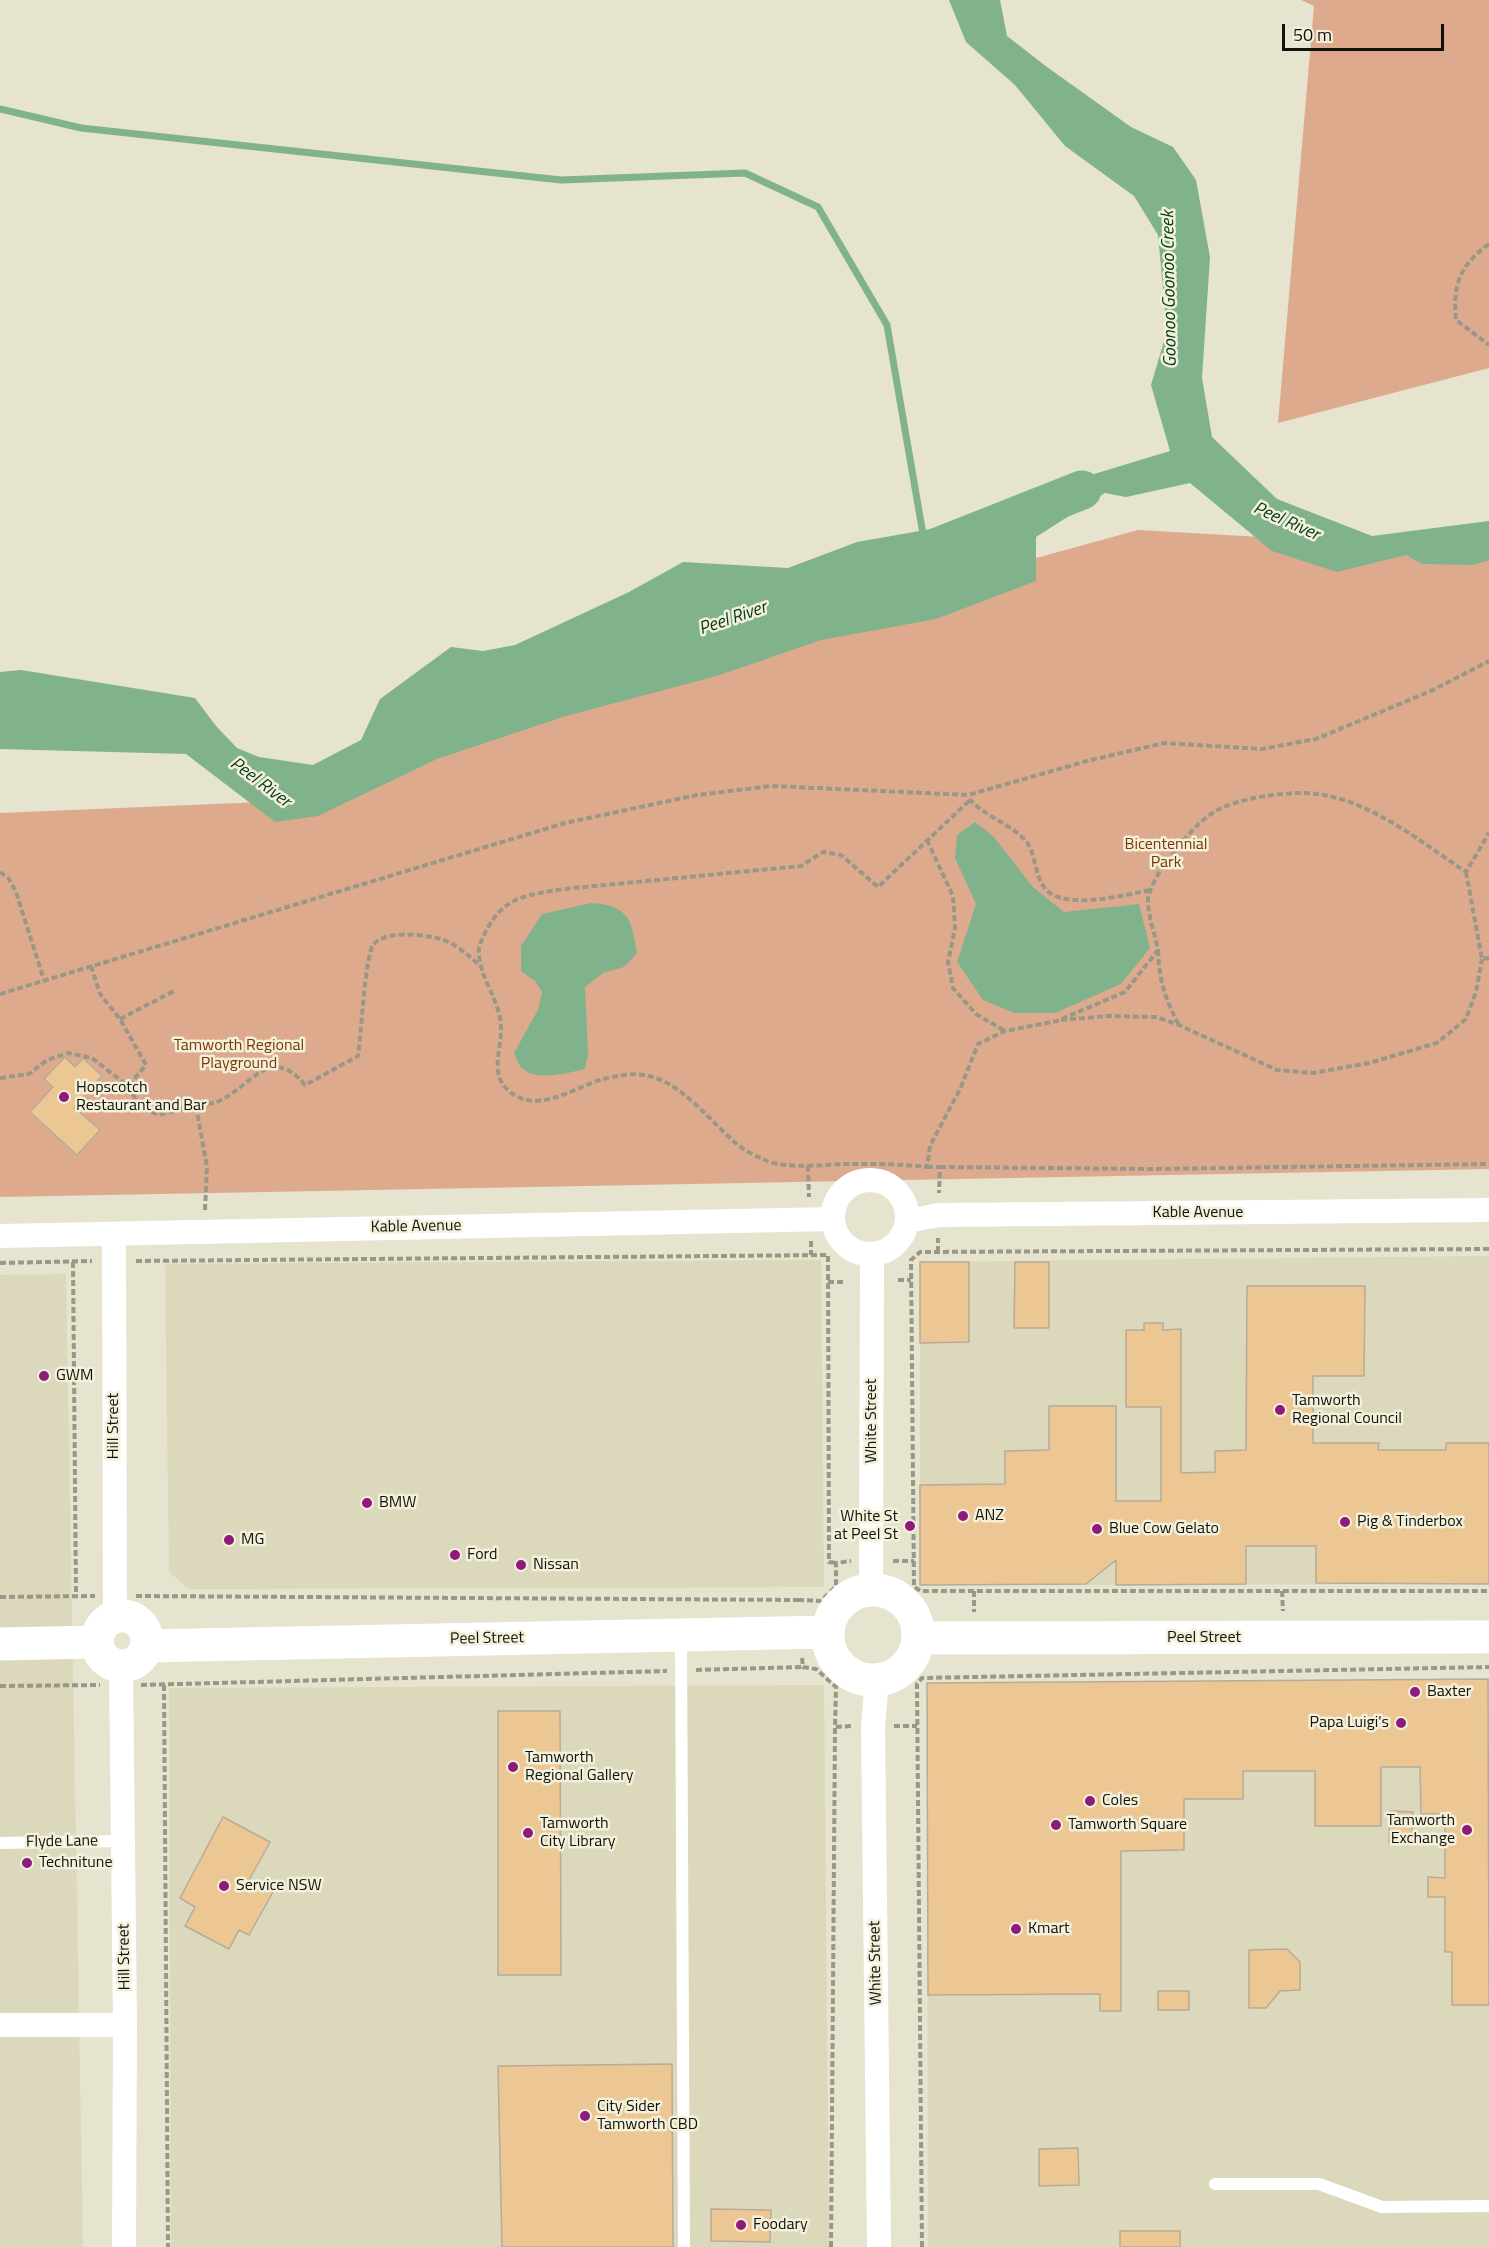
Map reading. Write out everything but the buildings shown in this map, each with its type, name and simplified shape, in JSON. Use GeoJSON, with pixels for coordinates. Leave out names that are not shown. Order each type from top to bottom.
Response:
{"type":"FeatureCollection","features":[{"type":"Feature","properties":{"kind":"main road"},"geometry":{"type":"LineString","coordinates":[[871,1589],[889,1594],[901,1601],[917,1624],[919,1638],[914,1654],[904,1667],[891,1676],[877,1680],[865,1680],[850,1675],[837,1663],[830,1649],[827,1632],[840,1604],[852,1595],[871,1589]]}},
{"type":"Feature","properties":{"kind":"main road"},"geometry":{"type":"LineString","coordinates":[[0,1644],[109,1618],[132,1618],[144,1630],[146,1646],[137,1661],[121,1676],[101,1656],[109,1618]]}},
{"type":"Feature","properties":{"kind":"main road","name":"Peel Street"},"geometry":{"type":"LineString","coordinates":[[146,1646],[827,1632]]}},
{"type":"Feature","properties":{"kind":"main road","name":"Peel Street"},"geometry":{"type":"LineString","coordinates":[[919,1638],[1489,1637]]}},
{"type":"Feature","properties":{"kind":"street"},"geometry":{"type":"LineString","coordinates":[[871,1179],[895,1188],[904,1203],[907,1221],[896,1244],[885,1251],[872,1254],[861,1253],[841,1241],[833,1220],[834,1207],[839,1196],[847,1187],[859,1181],[871,1179]]}},
{"type":"Feature","properties":{"kind":"street","name":"Kable Avenue"},"geometry":{"type":"LineString","coordinates":[[907,1221],[939,1215],[1489,1210]]}},
{"type":"Feature","properties":{"kind":"street","name":"Kable Avenue"},"geometry":{"type":"LineString","coordinates":[[0,1236],[833,1220]]}},
{"type":"Feature","properties":{"kind":"street","name":"Hill Street"},"geometry":{"type":"LineString","coordinates":[[109,1618],[114,1235]]}},
{"type":"Feature","properties":{"kind":"street","name":"White Street"},"geometry":{"type":"LineString","coordinates":[[871,1589],[872,1254]]}},
{"type":"Feature","properties":{"kind":"street","name":"Hill Street"},"geometry":{"type":"LineString","coordinates":[[121,1676],[126,2025],[124,2247]]}},
{"type":"Feature","properties":{"kind":"street","name":"White Street"},"geometry":{"type":"LineString","coordinates":[[877,1680],[873,1726],[879,2247]]}},
{"type":"Feature","properties":{"kind":"street"},"geometry":{"type":"LineString","coordinates":[[0,2025],[126,2025]]}},
{"type":"Feature","properties":{"kind":"lane"},"geometry":{"type":"LineString","coordinates":[[681,1636],[684,2247]]}},
{"type":"Feature","properties":{"kind":"lane","name":"Flyde Lane"},"geometry":{"type":"LineString","coordinates":[[0,1843],[123,1841]]}},
{"type":"Feature","properties":{"kind":"lane"},"geometry":{"type":"LineString","coordinates":[[1215,2184],[1319,2184],[1382,2207],[1489,2206]]}},
{"type":"Feature","properties":{"kind":"path"},"geometry":{"type":"LineString","coordinates":[[1489,244],[1473,258],[1458,279],[1454,297],[1456,320],[1489,345]]}},
{"type":"Feature","properties":{"kind":"path"},"geometry":{"type":"LineString","coordinates":[[0,994],[565,823],[697,795],[772,786],[969,798],[1087,761],[1164,743],[1262,749],[1316,739],[1433,690],[1489,661]]}},
{"type":"Feature","properties":{"kind":"path"},"geometry":{"type":"LineString","coordinates":[[1179,1025],[1169,1006],[1159,977],[1158,950],[1148,899],[1160,869],[1187,835],[1213,812],[1250,799],[1285,792],[1319,794],[1359,806],[1401,828],[1466,872]]}},
{"type":"Feature","properties":{"kind":"path"},"geometry":{"type":"LineString","coordinates":[[969,798],[878,887],[841,855],[823,852],[801,866],[637,881],[532,894],[506,904],[490,924],[478,948],[479,964],[496,1000],[501,1027],[498,1070],[506,1088],[523,1100],[545,1101],[604,1079],[642,1075],[663,1080],[739,1146],[767,1161],[808,1166],[903,1164],[927,1167],[1152,1169],[1489,1164]]}},
{"type":"Feature","properties":{"kind":"path"},"geometry":{"type":"LineString","coordinates":[[969,798],[1010,826],[1027,842],[1043,886],[1054,896],[1074,900],[1107,898],[1151,890]]}},
{"type":"Feature","properties":{"kind":"path"},"geometry":{"type":"LineString","coordinates":[[927,1167],[930,1146],[961,1087],[978,1044],[1005,1031],[1057,1021],[1131,1015],[1156,1017],[1179,1025],[1277,1070],[1313,1073],[1370,1063],[1437,1043],[1466,1019],[1476,992],[1482,959],[1466,872],[1489,833]]}},
{"type":"Feature","properties":{"kind":"path"},"geometry":{"type":"LineString","coordinates":[[927,840],[953,896],[955,928],[948,962],[953,988],[976,1014],[1005,1031]]}},
{"type":"Feature","properties":{"kind":"path"},"geometry":{"type":"LineString","coordinates":[[0,872],[9,879],[16,892],[44,981]]}},
{"type":"Feature","properties":{"kind":"path"},"geometry":{"type":"LineString","coordinates":[[0,1078],[29,1074],[47,1060],[68,1053],[92,1058],[129,1086],[138,1103],[158,1115],[219,1101],[265,1069],[283,1067],[295,1073],[305,1085],[358,1056],[373,945],[386,936],[412,935],[440,939],[460,949],[479,964]]}},
{"type":"Feature","properties":{"kind":"path"},"geometry":{"type":"LineString","coordinates":[[1057,1021],[1125,992],[1158,950]]}},
{"type":"Feature","properties":{"kind":"path"},"geometry":{"type":"LineString","coordinates":[[1482,959],[1489,958]]}},
{"type":"Feature","properties":{"kind":"path"},"geometry":{"type":"LineString","coordinates":[[91,966],[100,994],[120,1019],[146,1065],[129,1086]]}},
{"type":"Feature","properties":{"kind":"path"},"geometry":{"type":"LineString","coordinates":[[120,1019],[174,991]]}},
{"type":"Feature","properties":{"kind":"path"},"geometry":{"type":"LineString","coordinates":[[196,1106],[207,1167],[204,1231]]}},
{"type":"Feature","properties":{"kind":"path"},"geometry":{"type":"LineString","coordinates":[[939,1194],[940,1167]]}},
{"type":"Feature","properties":{"kind":"path"},"geometry":{"type":"LineString","coordinates":[[938,1238],[938,1252]]}},
{"type":"Feature","properties":{"kind":"path"},"geometry":{"type":"LineString","coordinates":[[1489,1249],[920,1252],[911,1260],[914,1587],[921,1591],[974,1592],[1489,1591]]}},
{"type":"Feature","properties":{"kind":"path"},"geometry":{"type":"LineString","coordinates":[[0,1263],[828,1255],[830,1562],[851,1560]]}},
{"type":"Feature","properties":{"kind":"path"},"geometry":{"type":"LineString","coordinates":[[74,1262],[76,1596]]}},
{"type":"Feature","properties":{"kind":"path"},"geometry":{"type":"LineString","coordinates":[[898,1280],[911,1280]]}},
{"type":"Feature","properties":{"kind":"path"},"geometry":{"type":"LineString","coordinates":[[828,1281],[843,1281]]}},
{"type":"Feature","properties":{"kind":"path"},"geometry":{"type":"LineString","coordinates":[[893,1561],[914,1561]]}},
{"type":"Feature","properties":{"kind":"path"},"geometry":{"type":"LineString","coordinates":[[0,1597],[76,1596],[109,1618],[821,1601],[836,1586],[837,1563]]}},
{"type":"Feature","properties":{"kind":"path"},"geometry":{"type":"LineString","coordinates":[[1282,1591],[1284,1621]]}},
{"type":"Feature","properties":{"kind":"path"},"geometry":{"type":"LineString","coordinates":[[974,1592],[974,1617]]}},
{"type":"Feature","properties":{"kind":"path"},"geometry":{"type":"LineString","coordinates":[[799,1607],[800,1600]]}},
{"type":"Feature","properties":{"kind":"path"},"geometry":{"type":"LineString","coordinates":[[802,1660],[803,1667]]}},
{"type":"Feature","properties":{"kind":"path"},"geometry":{"type":"LineString","coordinates":[[0,1686],[121,1676],[164,1685],[803,1667],[816,1669],[836,1687],[831,2247]]}},
{"type":"Feature","properties":{"kind":"path"},"geometry":{"type":"LineString","coordinates":[[922,2247],[917,1684],[922,1677],[1489,1667]]}},
{"type":"Feature","properties":{"kind":"path"},"geometry":{"type":"LineString","coordinates":[[164,1685],[168,2247]]}},
{"type":"Feature","properties":{"kind":"path"},"geometry":{"type":"LineString","coordinates":[[836,1727],[853,1726]]}},
{"type":"Feature","properties":{"kind":"path"},"geometry":{"type":"LineString","coordinates":[[889,1726],[917,1726]]}},
{"type":"Feature","properties":{"kind":"shaded area"},"geometry":{"type":"Polygon","coordinates":[[[1489,1256],[1489,1584],[920,1585],[920,1262],[1489,1256]]]}},
{"type":"Feature","properties":{"kind":"shaded area"},"geometry":{"type":"Polygon","coordinates":[[[821,1260],[824,1587],[189,1589],[169,1572],[165,1264],[821,1260]]]}},
{"type":"Feature","properties":{"kind":"shaded area"},"geometry":{"type":"Polygon","coordinates":[[[66,1274],[83,2247],[0,2247],[0,1275],[66,1274]]]}},
{"type":"Feature","properties":{"kind":"shaded area"},"geometry":{"type":"Polygon","coordinates":[[[1489,1679],[1489,2247],[928,2247],[927,1683],[1489,1679]]]}},
{"type":"Feature","properties":{"kind":"shaded area"},"geometry":{"type":"Polygon","coordinates":[[[824,1685],[829,2247],[171,2247],[169,1688],[824,1685]]]}},
{"type":"Feature","properties":{"kind":"green space"},"geometry":{"type":"Polygon","coordinates":[[[1301,0],[1489,0],[1489,368],[1278,423],[1314,6],[1301,0]]]}},
{"type":"Feature","properties":{"kind":"green space","name":"Bicentennial Park"},"geometry":{"type":"Polygon","coordinates":[[[1138,530],[1489,550],[1489,1169],[0,1197],[0,813],[310,800],[437,723],[1138,530]]]}},
{"type":"Feature","properties":{"kind":"water","name":"Goonoo Goonoo Creek"},"geometry":{"type":"Polygon","coordinates":[[[949,0],[1000,0],[1007,36],[1131,127],[1173,147],[1196,180],[1210,257],[1202,378],[1212,437],[1277,499],[1372,536],[1489,521],[1489,560],[1474,565],[1422,564],[1406,555],[1337,572],[1272,551],[1190,483],[1126,497],[1105,493],[1036,537],[1036,581],[936,619],[821,640],[717,676],[566,716],[437,759],[318,816],[275,822],[186,754],[0,749],[0,672],[21,670],[195,698],[216,726],[237,748],[259,757],[313,765],[361,740],[380,699],[451,647],[483,651],[515,645],[629,592],[683,562],[788,568],[857,542],[948,526],[1020,533],[1036,503],[1081,478],[1170,451],[1151,385],[1167,331],[1158,235],[1134,196],[1065,146],[1015,85],[966,42],[949,0]]]}},
{"type":"Feature","properties":{"kind":"water"},"geometry":{"type":"Polygon","coordinates":[[[975,822],[993,836],[1033,887],[1064,912],[1139,904],[1150,948],[1121,984],[1055,1013],[1014,1013],[983,1000],[957,962],[976,904],[955,858],[957,835],[975,822]]]}},
{"type":"Feature","properties":{"kind":"water"},"geometry":{"type":"Polygon","coordinates":[[[591,903],[613,907],[626,916],[633,931],[637,953],[624,967],[603,973],[585,987],[588,1054],[585,1069],[551,1075],[533,1074],[520,1066],[514,1053],[538,1010],[542,992],[535,981],[521,971],[521,946],[542,914],[591,903]]]}},
{"type":"Feature","properties":{"kind":"waterway"},"geometry":{"type":"LineString","coordinates":[[0,109],[81,128],[561,180],[745,173],[818,207],[887,325],[924,540]]}},
{"type":"Feature","properties":{"kind":"waterway","name":"Peel River"},"geometry":{"type":"LineString","coordinates":[[933,549],[1082,490]]}},
{"type":"Feature","properties":{"kind":"place","name":"Hopscotch Restaurant and Bar"},"geometry":{"type":"Point","coordinates":[64,1097]}},
{"type":"Feature","properties":{"kind":"place","name":"GWM"},"geometry":{"type":"Point","coordinates":[44,1376]}},
{"type":"Feature","properties":{"kind":"place","name":"Tamworth Regional Council"},"geometry":{"type":"Point","coordinates":[1280,1410]}},
{"type":"Feature","properties":{"kind":"place","name":"BMW"},"geometry":{"type":"Point","coordinates":[367,1503]}},
{"type":"Feature","properties":{"kind":"place","name":"ANZ"},"geometry":{"type":"Point","coordinates":[963,1516]}},
{"type":"Feature","properties":{"kind":"place","name":"Pig & Tinderbox"},"geometry":{"type":"Point","coordinates":[1345,1522]}},
{"type":"Feature","properties":{"kind":"place","name":"White St at Peel St"},"geometry":{"type":"Point","coordinates":[910,1526]}},
{"type":"Feature","properties":{"kind":"place","name":"Blue Cow Gelato"},"geometry":{"type":"Point","coordinates":[1097,1529]}},
{"type":"Feature","properties":{"kind":"place","name":"MG"},"geometry":{"type":"Point","coordinates":[229,1540]}},
{"type":"Feature","properties":{"kind":"place","name":"Ford"},"geometry":{"type":"Point","coordinates":[455,1555]}},
{"type":"Feature","properties":{"kind":"place","name":"Nissan"},"geometry":{"type":"Point","coordinates":[521,1565]}},
{"type":"Feature","properties":{"kind":"place","name":"Baxter"},"geometry":{"type":"Point","coordinates":[1415,1692]}},
{"type":"Feature","properties":{"kind":"place","name":"Papa Luigi's"},"geometry":{"type":"Point","coordinates":[1401,1723]}},
{"type":"Feature","properties":{"kind":"place","name":"Tamworth Regional Gallery"},"geometry":{"type":"Point","coordinates":[513,1767]}},
{"type":"Feature","properties":{"kind":"place","name":"Coles"},"geometry":{"type":"Point","coordinates":[1090,1801]}},
{"type":"Feature","properties":{"kind":"place","name":"Tamworth Square"},"geometry":{"type":"Point","coordinates":[1056,1825]}},
{"type":"Feature","properties":{"kind":"place","name":"Tamworth Exchange"},"geometry":{"type":"Point","coordinates":[1467,1830]}},
{"type":"Feature","properties":{"kind":"place","name":"Tamworth City Library"},"geometry":{"type":"Point","coordinates":[528,1833]}},
{"type":"Feature","properties":{"kind":"place","name":"Technitune"},"geometry":{"type":"Point","coordinates":[27,1863]}},
{"type":"Feature","properties":{"kind":"place","name":"Service NSW"},"geometry":{"type":"Point","coordinates":[224,1886]}},
{"type":"Feature","properties":{"kind":"place","name":"Kmart"},"geometry":{"type":"Point","coordinates":[1016,1929]}},
{"type":"Feature","properties":{"kind":"place","name":"City Sider Tamworth CBD"},"geometry":{"type":"Point","coordinates":[585,2116]}},
{"type":"Feature","properties":{"kind":"place","name":"Foodary"},"geometry":{"type":"Point","coordinates":[741,2225]}},
{"type":"Feature","properties":{"kind":"park label","name":"Tamworth Regional Playground"},"geometry":{"type":"Point","coordinates":[239,1055]}}]}
